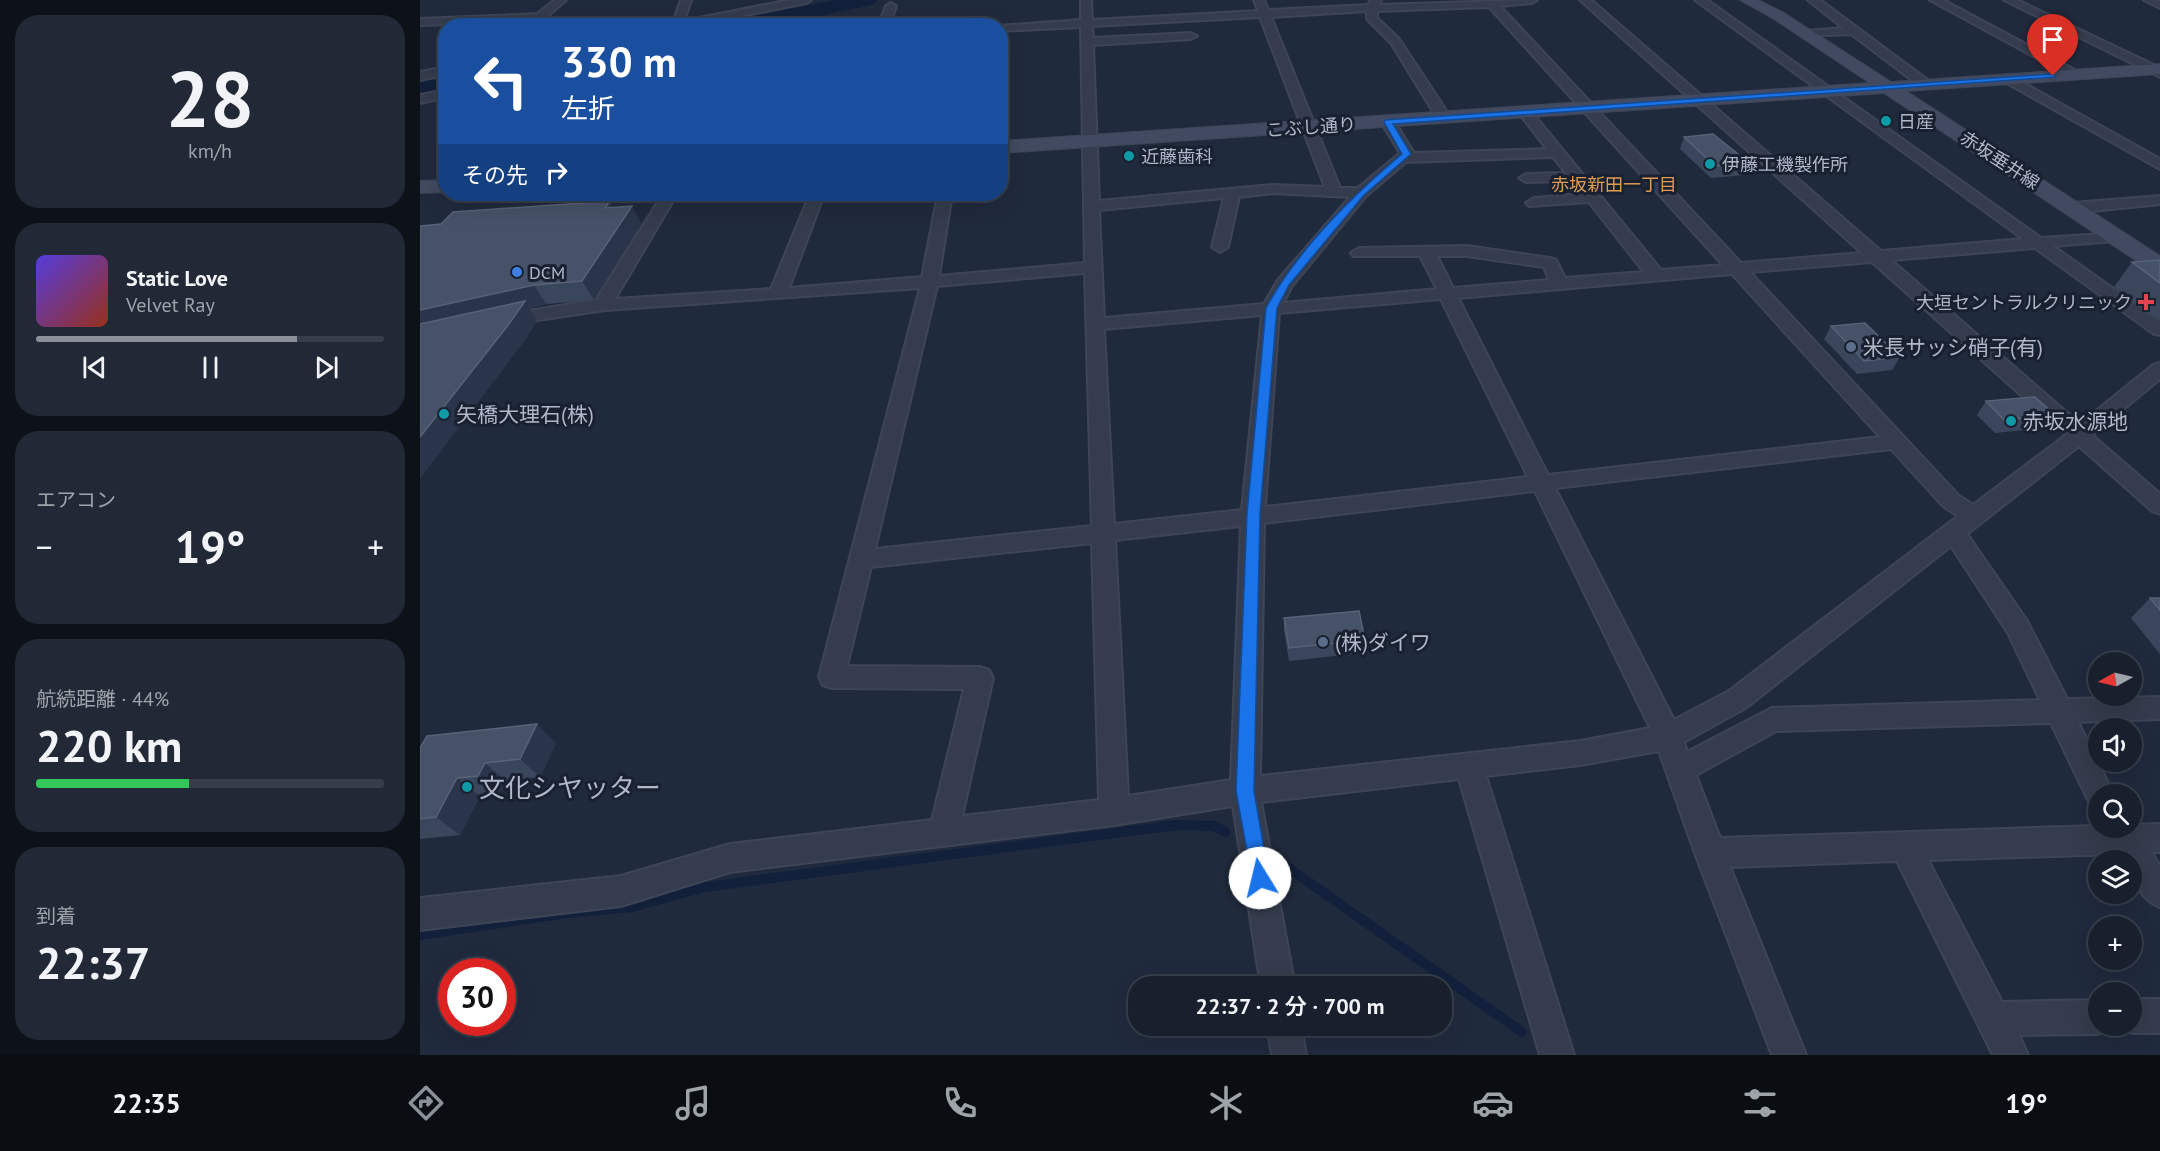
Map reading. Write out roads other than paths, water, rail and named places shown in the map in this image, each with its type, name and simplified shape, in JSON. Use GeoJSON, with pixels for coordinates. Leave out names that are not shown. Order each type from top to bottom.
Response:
{"type":"FeatureCollection","features":[{"type":"Feature","properties":{"kind":"street"},"geometry":{"type":"LineString","coordinates":[[516,18],[540,17],[561,0]]}},
{"type":"Feature","properties":{"kind":"street"},"geometry":{"type":"LineString","coordinates":[[678,18],[686,0]]}},
{"type":"Feature","properties":{"kind":"street"},"geometry":{"type":"LineString","coordinates":[[741,12],[743,0]]}},
{"type":"Feature","properties":{"kind":"street"},"geometry":{"type":"LineString","coordinates":[[711,18],[806,0]]}},
{"type":"Feature","properties":{"kind":"street"},"geometry":{"type":"LineString","coordinates":[[1086,0],[1095,324],[1114,812]]}},
{"type":"Feature","properties":{"kind":"street"},"geometry":{"type":"LineString","coordinates":[[1258,0],[1334,192]]}},
{"type":"Feature","properties":{"kind":"street"},"geometry":{"type":"LineString","coordinates":[[1008,28],[1264,14],[1374,4],[1492,4],[1532,0]]}},
{"type":"Feature","properties":{"kind":"street"},"geometry":{"type":"LineString","coordinates":[[1585,0],[2160,506]]}},
{"type":"Feature","properties":{"kind":"street"},"geometry":{"type":"LineString","coordinates":[[1700,0],[2160,330]]}},
{"type":"Feature","properties":{"kind":"street","name":"赤坂垂井線"},"geometry":{"type":"LineString","coordinates":[[1748,0],[1779,15],[2160,266]]}},
{"type":"Feature","properties":{"kind":"street"},"geometry":{"type":"LineString","coordinates":[[1813,0],[1925,84]]}},
{"type":"Feature","properties":{"kind":"street"},"geometry":{"type":"LineString","coordinates":[[1935,0],[2076,74]]}},
{"type":"Feature","properties":{"kind":"street"},"geometry":{"type":"LineString","coordinates":[[2008,0],[2158,70]]}},
{"type":"Feature","properties":{"kind":"street"},"geometry":{"type":"LineString","coordinates":[[2149,0],[2160,5]]}},
{"type":"Feature","properties":{"kind":"street"},"geometry":{"type":"LineString","coordinates":[[1374,4],[1372,19],[1395,42],[1444,118]]}},
{"type":"Feature","properties":{"kind":"street"},"geometry":{"type":"LineString","coordinates":[[1492,4],[1951,501],[1974,516]]}},
{"type":"Feature","properties":{"kind":"street"},"geometry":{"type":"LineString","coordinates":[[886,18],[891,6]]}},
{"type":"Feature","properties":{"kind":"street"},"geometry":{"type":"LineString","coordinates":[[420,22],[438,21]]}},
{"type":"Feature","properties":{"kind":"street"},"geometry":{"type":"LineString","coordinates":[[1806,34],[1853,30]]}},
{"type":"Feature","properties":{"kind":"street"},"geometry":{"type":"LineString","coordinates":[[1088,42],[1191,36]]}},
{"type":"Feature","properties":{"kind":"street"},"geometry":{"type":"LineString","coordinates":[[420,70],[434,68],[438,71]]}},
{"type":"Feature","properties":{"kind":"street","name":"こぶし通り"},"geometry":{"type":"LineString","coordinates":[[1008,146],[2158,70]]}},
{"type":"Feature","properties":{"kind":"street"},"geometry":{"type":"LineString","coordinates":[[420,76],[438,72]]}},
{"type":"Feature","properties":{"kind":"street"},"geometry":{"type":"LineString","coordinates":[[2009,79],[2160,165]]}},
{"type":"Feature","properties":{"kind":"street"},"geometry":{"type":"LineString","coordinates":[[420,99],[438,95]]}},
{"type":"Feature","properties":{"kind":"street"},"geometry":{"type":"LineString","coordinates":[[1525,113],[1655,274]]}},
{"type":"Feature","properties":{"kind":"street"},"geometry":{"type":"LineString","coordinates":[[1276,976],[1245,791],[1253,514],[1271,308],[1284,284],[1361,193],[1407,154],[1388,122]]}},
{"type":"Feature","properties":{"kind":"street"},"geometry":{"type":"LineString","coordinates":[[1403,158],[1557,153]]}},
{"type":"Feature","properties":{"kind":"street"},"geometry":{"type":"LineString","coordinates":[[1526,178],[1576,177]]}},
{"type":"Feature","properties":{"kind":"street"},"geometry":{"type":"LineString","coordinates":[[420,187],[438,186]]}},
{"type":"Feature","properties":{"kind":"street"},"geometry":{"type":"LineString","coordinates":[[1092,206],[1273,189],[1361,193]]}},
{"type":"Feature","properties":{"kind":"street"},"geometry":{"type":"LineString","coordinates":[[1220,247],[1233,192]]}},
{"type":"Feature","properties":{"kind":"street"},"geometry":{"type":"LineString","coordinates":[[1534,202],[1593,197]]}},
{"type":"Feature","properties":{"kind":"street"},"geometry":{"type":"LineString","coordinates":[[2073,208],[2160,200]]}},
{"type":"Feature","properties":{"kind":"street"},"geometry":{"type":"LineString","coordinates":[[602,305],[666,201]]}},
{"type":"Feature","properties":{"kind":"street"},"geometry":{"type":"LineString","coordinates":[[778,294],[814,201]]}},
{"type":"Feature","properties":{"kind":"street"},"geometry":{"type":"LineString","coordinates":[[943,833],[980,678],[832,677],[930,281],[944,201]]}},
{"type":"Feature","properties":{"kind":"street"},"geometry":{"type":"LineString","coordinates":[[1095,324],[2115,236]]}},
{"type":"Feature","properties":{"kind":"street"},"geometry":{"type":"LineString","coordinates":[[1426,251],[1668,737],[1710,853],[1790,1055]]}},
{"type":"Feature","properties":{"kind":"street"},"geometry":{"type":"LineString","coordinates":[[1359,253],[1467,251],[1550,263],[1559,283]]}},
{"type":"Feature","properties":{"kind":"street"},"geometry":{"type":"LineString","coordinates":[[488,324],[546,311],[602,305],[778,294],[1094,267]]}},
{"type":"Feature","properties":{"kind":"street"},"geometry":{"type":"LineString","coordinates":[[420,914],[621,891],[730,858],[1114,812],[1245,791],[1580,753],[1668,737],[1738,699],[2079,435],[2160,369]]}},
{"type":"Feature","properties":{"kind":"street"},"geometry":{"type":"LineString","coordinates":[[861,558],[1103,534],[1253,514],[1897,442]]}},
{"type":"Feature","properties":{"kind":"street"},"geometry":{"type":"LineString","coordinates":[[1954,532],[2018,628],[2094,784]]}},
{"type":"Feature","properties":{"kind":"street"},"geometry":{"type":"LineString","coordinates":[[1681,769],[1772,720],[2160,708]]}},
{"type":"Feature","properties":{"kind":"street"},"geometry":{"type":"LineString","coordinates":[[1469,766],[1557,1055]]}},
{"type":"Feature","properties":{"kind":"street"},"geometry":{"type":"LineString","coordinates":[[1710,853],[1905,846],[2088,835]]}},
{"type":"Feature","properties":{"kind":"street"},"geometry":{"type":"LineString","coordinates":[[2142,836],[2160,838]]}},
{"type":"Feature","properties":{"kind":"street"},"geometry":{"type":"LineString","coordinates":[[2123,838],[2160,892]]}},
{"type":"Feature","properties":{"kind":"street"},"geometry":{"type":"LineString","coordinates":[[1905,846],[2012,1055]]}},
{"type":"Feature","properties":{"kind":"street"},"geometry":{"type":"LineString","coordinates":[[2142,1016],[2160,1016]]}},
{"type":"Feature","properties":{"kind":"street"},"geometry":{"type":"LineString","coordinates":[[1993,1018],[2088,1017]]}},
{"type":"Feature","properties":{"kind":"street"},"geometry":{"type":"LineString","coordinates":[[1286,1036],[1289,1055]]}},
{"type":"Feature","properties":{"kind":"waterway"},"geometry":{"type":"LineString","coordinates":[[775,18],[867,0]]}},
{"type":"Feature","properties":{"kind":"waterway"},"geometry":{"type":"LineString","coordinates":[[420,87],[438,84]]}},
{"type":"Feature","properties":{"kind":"waterway"},"geometry":{"type":"LineString","coordinates":[[420,103],[438,100]]}},
{"type":"Feature","properties":{"kind":"waterway"},"geometry":{"type":"LineString","coordinates":[[420,935],[568,913],[632,907],[705,887],[1176,825],[1214,826],[1225,832]]}},
{"type":"Feature","properties":{"kind":"waterway"},"geometry":{"type":"LineString","coordinates":[[1280,862],[1522,1032]]}},
{"type":"Feature","properties":{"kind":"place","name":"日産"},"geometry":{"type":"Point","coordinates":[1886,121]}},
{"type":"Feature","properties":{"kind":"place","name":"近藤歯科"},"geometry":{"type":"Point","coordinates":[1129,156]}},
{"type":"Feature","properties":{"kind":"place","name":"伊藤工機製作所"},"geometry":{"type":"Point","coordinates":[1710,164]}},
{"type":"Feature","properties":{"kind":"place","name":"DCM"},"geometry":{"type":"Point","coordinates":[517,272]}},
{"type":"Feature","properties":{"kind":"place","name":"大垣セントラルクリニック"},"geometry":{"type":"Point","coordinates":[2146,302]}},
{"type":"Feature","properties":{"kind":"place","name":"米長サッシ硝子(有)"},"geometry":{"type":"Point","coordinates":[1851,347]}},
{"type":"Feature","properties":{"kind":"place","name":"矢橋大理石(株)"},"geometry":{"type":"Point","coordinates":[444,414]}},
{"type":"Feature","properties":{"kind":"place","name":"赤坂水源地"},"geometry":{"type":"Point","coordinates":[2011,421]}},
{"type":"Feature","properties":{"kind":"place","name":"(株)ダイワ"},"geometry":{"type":"Point","coordinates":[1323,642]}},
{"type":"Feature","properties":{"kind":"place","name":"文化シヤッター"},"geometry":{"type":"Point","coordinates":[467,787]}},
{"type":"Feature","properties":{"kind":"district","name":"赤坂新田一丁目"},"geometry":{"type":"Point","coordinates":[1614,184]}}]}
